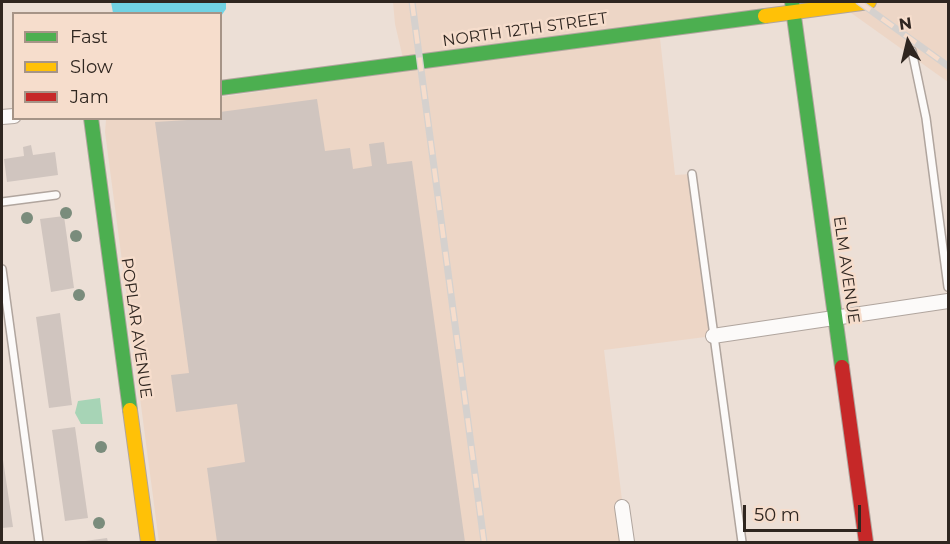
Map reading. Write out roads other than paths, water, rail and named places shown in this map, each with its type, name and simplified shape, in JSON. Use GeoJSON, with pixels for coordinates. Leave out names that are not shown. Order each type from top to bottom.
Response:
{"type":"FeatureCollection","features":[{"type":"Feature","properties":{"kind":"street","name":"NORTH 12TH STREET"},"geometry":{"type":"LineString","coordinates":[[222,88],[793,6],[869,2]]}},
{"type":"Feature","properties":{"kind":"street","name":"ELM AVENUE"},"geometry":{"type":"LineString","coordinates":[[793,6],[866,543]]}},
{"type":"Feature","properties":{"kind":"street","name":"POPLAR AVENUE"},"geometry":{"type":"LineString","coordinates":[[91,120],[148,543]]}},
{"type":"Feature","properties":{"kind":"street"},"geometry":{"type":"LineString","coordinates":[[714,336],[835,316],[948,301]]}},
{"type":"Feature","properties":{"kind":"street"},"geometry":{"type":"LineString","coordinates":[[622,507],[627,543]]}},
{"type":"Feature","properties":{"kind":"lane"},"geometry":{"type":"LineString","coordinates":[[912,51],[926,118],[948,287]]}},
{"type":"Feature","properties":{"kind":"lane"},"geometry":{"type":"LineString","coordinates":[[692,174],[742,543]]}},
{"type":"Feature","properties":{"kind":"lane"},"geometry":{"type":"LineString","coordinates":[[2,202],[56,195]]}},
{"type":"Feature","properties":{"kind":"lane"},"geometry":{"type":"LineString","coordinates":[[2,269],[39,543]]}},
{"type":"Feature","properties":{"kind":"water"},"geometry":{"type":"Polygon","coordinates":[[[111,2],[226,2],[226,9],[222,15],[222,12],[113,12],[111,2]]]}},
{"type":"Feature","properties":{"kind":"railway"},"geometry":{"type":"LineString","coordinates":[[412,2],[484,542]]}},
{"type":"Feature","properties":{"kind":"railway"},"geometry":{"type":"LineString","coordinates":[[859,2],[948,66]]}}]}
